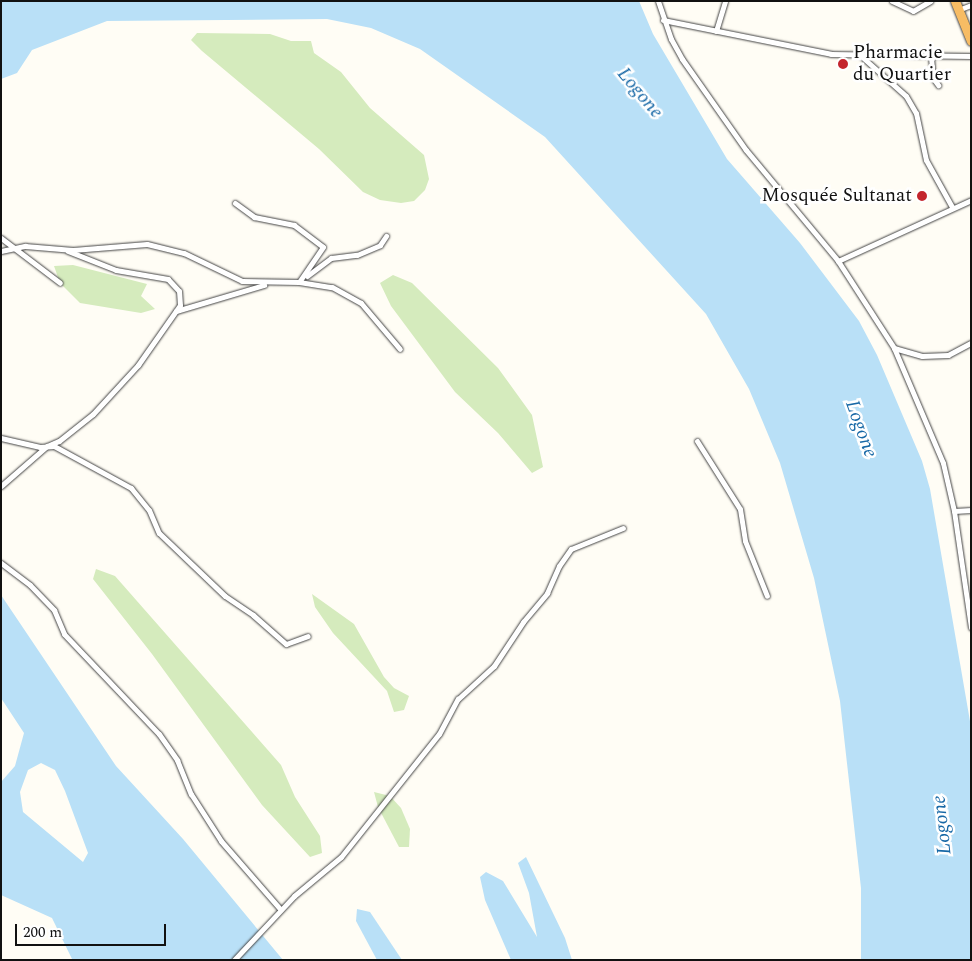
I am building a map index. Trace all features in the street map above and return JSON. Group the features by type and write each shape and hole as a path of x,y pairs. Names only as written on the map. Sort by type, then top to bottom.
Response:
{"highway":[{"path":"956,5 971,41"}],"street":[{"path":"658,1 663,20 682,59 746,150 838,261 894,348 932,433 954,511 971,628"},
{"path":"716,31 725,1"},
{"path":"892,1 913,11 930,1"},
{"path":"956,5 971,5"},
{"path":"663,20 831,54 860,56 971,56"},
{"path":"860,56 906,96 916,113 926,160 952,206"},
{"path":"931,57 933,78 938,85"},
{"path":"838,261 884,242 952,206 971,200"},
{"path":"235,204 254,217 294,225 323,247 306,276"},
{"path":"299,282 331,258 358,255 380,245 386,236"},
{"path":"1,238 60,283"},
{"path":"1,251 15,247 67,250 134,244 159,246 184,253 228,276 270,283 299,282 332,287 352,296 370,311 400,350"},
{"path":"1,486 46,446 75,429 115,391 180,305 179,291 168,279 116,270 67,250"},
{"path":"176,311 270,283"},
{"path":"894,348 922,356 948,355 971,343"},
{"path":"1,438 54,446 96,466 131,488 148,510 159,534 174,544 185,560 225,596 254,615 286,644 308,636"},
{"path":"697,441 740,509 747,547 767,596"},
{"path":"954,511 971,510"},
{"path":"234,960 280,910 341,857 439,734 458,699 494,666 523,622 547,593 559,566 571,550 623,528"},
{"path":"1,563 30,585 54,610 64,634 158,734 177,760 191,794 221,841 280,910"}],"green space":[{"path":"197,33 270,34 291,41 311,41 314,53 341,72 370,108 424,155 429,179 425,190 414,201 401,203 380,200 363,192 319,149 202,51 191,40"},
{"path":"73,265 147,284 141,296 155,309 141,313 80,303 60,283 54,266"},
{"path":"393,275 412,283 498,368 532,415 543,467 532,473 498,433 455,392 391,306 380,283"},
{"path":"96,569 115,576 281,765 295,797 320,836 322,853 310,857 262,805 152,654 93,579"},
{"path":"312,594 354,624 384,677 394,688 409,696 404,710 394,712 387,691 333,633 315,607"},
{"path":"374,792 390,796 401,808 410,829 409,847 399,847 378,807"}],"water":[{"name":"Logone","path":"1,1 639,1 653,34 727,159 800,243 859,321 877,355 922,461 930,489 971,727 971,960 861,960 861,888 840,701 814,578 780,463 749,389 706,314 545,137 420,49 371,28 327,19 107,21 32,50 17,73 1,79"},
{"path":"1,595 116,766 183,839 283,960 76,960 72,959 52,918 1,895 1,782 15,766 24,733 1,698","holes":["41,763 55,770 65,791 88,853 83,862 23,812 20,792 28,770"]},
{"path":"526,857 565,938 572,960 511,960 485,900 480,877 486,872 503,881 537,937 529,893 518,863"},
{"path":"357,909 370,912 402,960 377,960 356,921"}],"place":[{"name":"Pharmacie du Quartier","path":"843,64"},
{"name":"Mosquée Sultanat","path":"922,196"}]}
